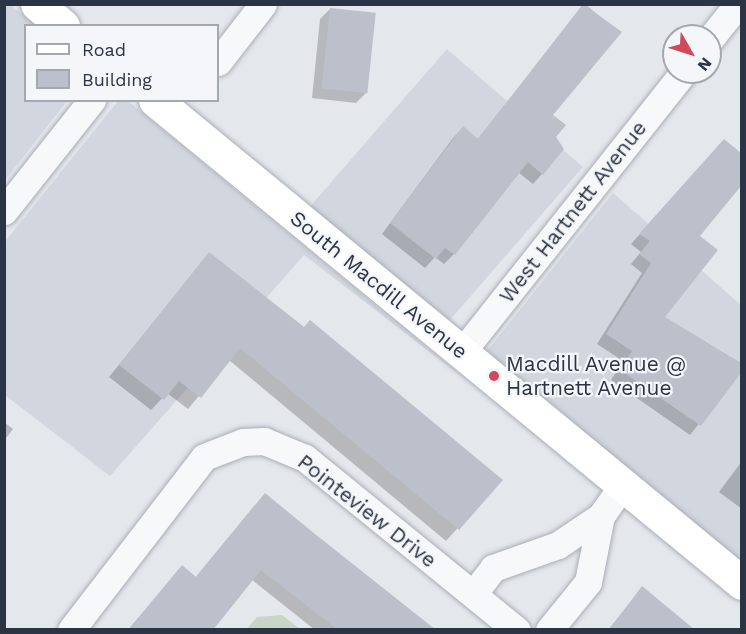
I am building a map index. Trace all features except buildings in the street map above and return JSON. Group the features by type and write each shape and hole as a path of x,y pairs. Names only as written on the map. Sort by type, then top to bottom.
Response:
{"street":[{"path":"37,4 61,24"},
{"path":"219,61 263,4"},
{"path":"722,24 738,4"},
{"name":"West Hartnett Avenue","path":"461,353 674,84"},
{"path":"4,212 90,102"},
{"name":"South Macdill Avenue","path":"172,106 461,353 741,583"},
{"name":"Pointeview Drive","path":"71,630 204,457 243,442 264,441 305,458 517,630"},
{"path":"473,594 493,568 558,545 601,516 623,485"},
{"path":"549,630 588,582 601,516"}],"shaded area":[{"path":"4,5 10,5 35,24 24,24 24,102 66,102 5,180"},
{"path":"447,49 583,167 446,324 311,206"},
{"path":"117,102 129,102 470,383 304,255 110,476 5,395 4,243"},
{"path":"613,193 741,305 741,561 487,351"}],"green space":[{"path":"282,615 300,629 247,629 257,617"}],"place":[{"name":"Macdill Avenue @ Hartnett Avenue","path":"494,376"}]}
